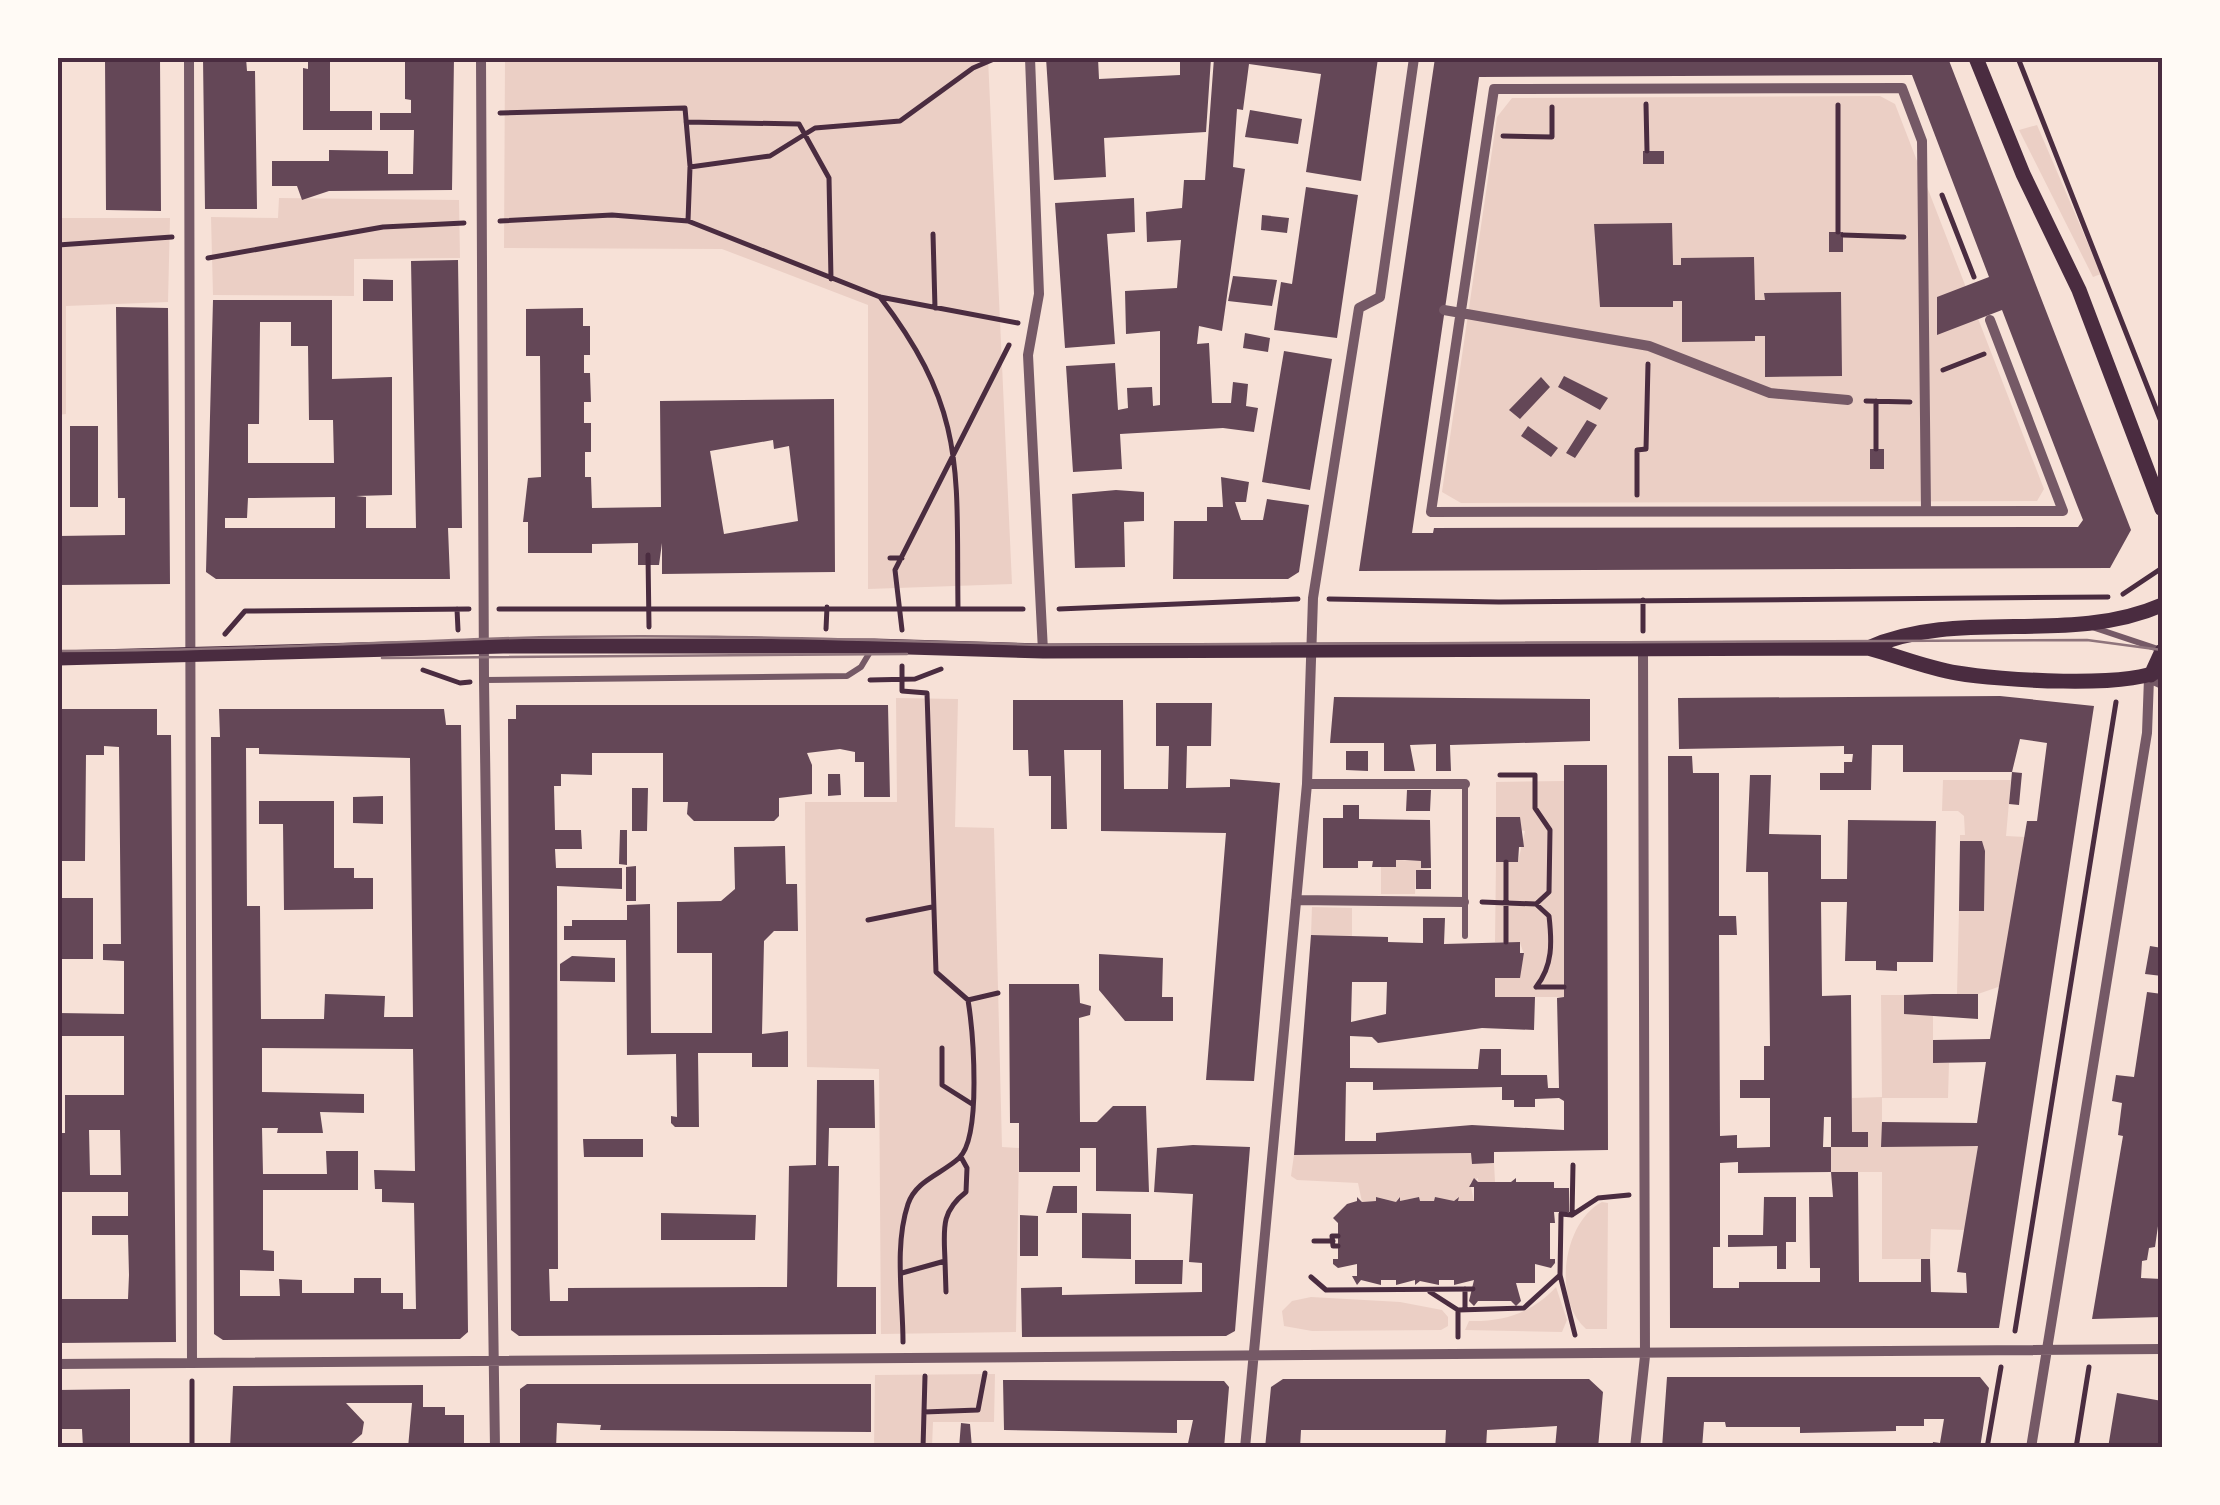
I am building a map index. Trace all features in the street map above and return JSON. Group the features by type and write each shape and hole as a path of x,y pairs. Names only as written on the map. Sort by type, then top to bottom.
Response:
{"main road":[{"path":"1976,58 2017,161 2079,290 2162,509"},
{"path":"1868,648 1902,633 2120,622 2162,605"},
{"path":"58,658 484,646 874,646 1044,651 1868,648 1960,674 2119,682 2158,677 2162,650"}],"street":[{"path":"189,58 192,1363"},
{"path":"481,58 484,680 495,1448"},
{"path":"1030,58 1039,294 1026,323 1044,651"},
{"path":"1244,1448 1307,784 1314,598 1359,308 1380,297 1414,58"},
{"path":"1926,511 1922,141 1902,88 1494,89 1431,512 2063,511 1990,320"},
{"path":"1444,310 1649,346 1770,393 1848,400"},
{"path":"1635,1448 1645,1356 1643,649"},
{"path":"2031,1448 2158,677"},
{"path":"1307,784 1465,784"},
{"path":"1296,900 1464,902"},
{"path":"58,1364 494,1363 986,1354 1645,1356 2162,1349"}],"lane":[{"path":"2089,626 2162,650"},
{"path":"484,680 847,676 861,668 874,646"},
{"path":"1464,936 1465,784"}],"path":[{"path":"690,167 770,156 816,128 900,120 973,68 994,59 1030,58"},
{"path":"2018,58 2162,424"},
{"path":"1646,88 1647,151"},
{"path":"1838,88 1840,234 1922,238"},
{"path":"1487,135 1552,137 1552,89"},
{"path":"482,114 685,108 690,167 688,221"},
{"path":"686,122 799,124 829,178 831,279"},
{"path":"1941,192 1974,277"},
{"path":"190,262 383,227 612,215 688,221 880,298 1026,323 895,570 902,609 902,691 927,693 936,972 968,1000 973,1104 968,1143 960,1157 926,1180 910,1198 903,1224 904,1355"},
{"path":"933,234 935,308"},
{"path":"58,246 190,236"},
{"path":"880,298 916,346 948,415 956,454 958,609"},
{"path":"1636,512 1637,450 1646,449 1649,346"},
{"path":"1924,377 2000,347"},
{"path":"1876,449 1876,402 1924,402"},
{"path":"648,555 649,628"},
{"path":"890,558 902,558"},
{"path":"244,611 1042,609 1314,598 2070,599 2119,596 2162,568"},
{"path":"1643,600 1643,649"},
{"path":"826,629 827,607"},
{"path":"847,676 902,681 936,672 968,650"},
{"path":"1987,1448 2008,1351 2116,702"},
{"path":"1500,775 1535,775 1535,808 1550,830 1551,842 1549,892 1536,904"},
{"path":"1506,862 1506,942"},
{"path":"1494,902 1545,908 1551,933 1548,968 1536,986 1564,986"},
{"path":"868,920 932,907"},
{"path":"968,1000 998,992"},
{"path":"942,1048 942,1085 973,1104"},
{"path":"946,1292 944,1219 949,1206 966,1192 967,1168 960,1157"},
{"path":"1572,1215 1573,1165"},
{"path":"1575,1356 1575,1331 1560,1275 1561,1213 1572,1215 1608,1195 1645,1195"},
{"path":"1314,1241 1336,1241"},
{"path":"902,1273 945,1260"},
{"path":"1427,1290 1462,1310 1524,1308 1560,1275"},
{"path":"1312,1278 1326,1290 1474,1289"},
{"path":"1458,1355 1465,1289"},
{"path":"2076,1448 2092,1350"},
{"path":"924,1412 978,1410 986,1354"},
{"path":"923,1448 925,1355"},
{"path":"192,1363 192,1448"}],"shaded area":[{"path":"988,58 1012,584 868,589 868,305 722,249 504,248 505,59"},
{"path":"1880,96 1895,104 2044,489 2037,501 1461,503 1442,492 1497,117 1512,98"},
{"path":"2037,125 2101,274 2093,277 2019,130"},
{"path":"279,198 459,200 460,258 354,259 354,296 213,295 211,217 278,218"},
{"path":"58,218 170,218 168,302 66,306 66,414 58,415"},
{"path":"896,698 958,699 955,827 994,828 1002,1147 1019,1148 1016,1332 881,1334 879,1069 807,1067 805,802 897,802"},
{"path":"1943,780 2011,780 2006,836 2025,837 2001,986 1978,994 1957,994 1959,911 1984,911 1982,842 1960,841 1960,835 1965,835 1964,816 1958,811 1942,811"},
{"path":"1564,781 1564,997 1495,997 1495,978 1519,978 1524,954 1520,943 1495,942 1496,862 1518,862 1525,831 1519,830 1519,817 1496,817 1496,782"},
{"path":"1396,860 1421,861 1422,868 1431,868 1416,871 1415,894 1381,894 1381,867 1396,867"},
{"path":"1312,907 1352,908 1352,936 1311,935"},
{"path":"1881,995 1904,995 1905,1014 1933,1013 1933,1063 1949,1063 1948,1098 1882,1098 1882,1146 1978,1146 1965,1230 1931,1229 1930,1259 1882,1259 1882,1172 1831,1172 1831,1147 1868,1132 1852,1132 1852,1098 1882,1097"},
{"path":"1472,1153 1472,1164 1494,1163 1495,1182 1478,1182 1478,1178 1470,1183 1474,1201 1458,1201 1458,1197 1454,1201 1439,1201 1435,1197 1434,1201 1420,1201 1419,1197 1400,1201 1399,1197 1396,1202 1377,1197 1376,1201 1362,1202 1358,1183 1297,1180 1291,1176 1294,1155"},
{"path":"1602,1202 1608,1203 1607,1329 1586,1329 1569,1300 1567,1262 1578,1226"},
{"path":"1556,1287 1567,1320 1562,1332 1465,1330 1469,1321 1506,1318 1527,1309"},
{"path":"1311,1297 1400,1302 1442,1310 1448,1317 1448,1326 1441,1330 1312,1331 1284,1326 1282,1311 1292,1301"},
{"path":"995,1374 994,1422 933,1422 932,1447 874,1448 875,1375"}],"building":[{"path":"105,58 160,58 161,211 106,210"},
{"path":"203,58 246,58 247,71 255,71 257,209 205,209"},
{"path":"308,58 330,58 330,111 372,111 372,130 303,130 303,68 308,69"},
{"path":"405,58 454,58 452,190 329,191 302,200 297,186 272,186 272,161 329,161 329,150 388,151 388,174 413,174 414,130 380,130 380,113 411,113 411,100 405,99"},
{"path":"1046,58 1098,58 1099,79 1180,75 1180,58 1211,58 1206,132 1104,138 1106,177 1054,180"},
{"path":"1214,58 1378,58 1361,181 1306,172 1321,74 1249,64 1243,110 1237,109 1233,167 1245,169 1222,331 1199,326 1197,344 1209,343 1212,403 1231,403 1233,382 1248,384 1246,406 1258,408 1254,432 1223,428 1120,434 1122,469 1073,472 1066,366 1115,363 1118,410 1128,408 1127,388 1152,387 1153,406 1160,405 1160,331 1126,334 1125,291 1177,288 1181,240 1147,242 1146,212 1182,208 1184,180 1205,180"},
{"path":"1435,58 1948,58 2131,530 2110,568 1359,571","holes":["1912,75 1989,277 1937,297 1937,335 2002,310 2083,520 2078,527 1434,528 1433,533 1412,533 1479,77"]},
{"path":"1250,110 1302,119 1298,144 1245,137"},
{"path":"1643,151 1664,151 1664,164 1643,164"},
{"path":"1306,187 1358,195 1337,338 1274,330 1281,282 1292,284"},
{"path":"1134,198 1135,232 1107,234 1115,344 1065,348 1055,203"},
{"path":"1262,215 1289,218 1287,233 1261,230"},
{"path":"1672,223 1673,265 1681,265 1681,258 1754,257 1755,300 1765,300 1764,293 1841,292 1842,376 1765,377 1765,336 1755,336 1755,341 1682,342 1682,301 1673,301 1673,307 1600,307 1594,224"},
{"path":"1829,232 1843,232 1843,252 1829,252"},
{"path":"458,260 462,528 448,528 450,579 216,579 206,572 213,300 332,300 332,379 392,377 392,495 356,496 366,497 366,528 416,528 411,261","holes":["260,322 291,322 291,346 308,346 309,420 333,420 334,463 248,463 248,424 259,424","335,497 335,528 225,528 225,518 247,518 248,498"]},
{"path":"1233,276 1277,280 1272,306 1228,301"},
{"path":"363,279 393,280 393,301 363,301"},
{"path":"116,307 168,308 170,584 58,585 58,536 125,535 125,498 118,498"},
{"path":"583,308 583,326 590,326 590,355 584,355 584,373 590,373 591,402 584,402 584,423 591,423 591,452 585,452 585,477 591,477 592,508 661,507 660,401 834,399 835,572 662,574 662,543 659,565 638,565 638,543 592,544 592,553 528,553 528,522 523,522 528,478 541,477 540,356 526,356 526,309","holes":["773,440 774,449 789,446 798,521 724,534 710,451"]},
{"path":"1245,333 1270,338 1268,352 1243,348"},
{"path":"1284,351 1332,359 1310,490 1262,482"},
{"path":"1564,376 1608,398 1600,410 1558,387"},
{"path":"1541,377 1550,387 1520,419 1509,410"},
{"path":"1587,420 1597,425 1575,458 1566,453"},
{"path":"70,426 98,426 98,507 70,507"},
{"path":"1528,426 1558,448 1551,457 1521,436"},
{"path":"1870,449 1884,449 1884,469 1870,469"},
{"path":"1221,477 1249,482 1246,502 1235,502 1241,520 1263,520 1267,499 1309,505 1299,572 1288,579 1173,579 1174,521 1207,521 1207,507 1223,507"},
{"path":"1144,492 1144,521 1124,522 1125,567 1075,568 1072,494"},
{"path":"2000,696 2094,706 1999,1328 1670,1328 1668,756 1692,756 1693,773 1719,773 1719,916 1736,916 1737,935 1719,935 1720,1136 1737,1135 1737,1148 1770,1147 1770,1098 1740,1098 1740,1080 1764,1080 1764,1046 1770,1046 1768,872 1746,872 1750,775 1771,775 1769,834 1821,835 1821,879 1847,879 1848,820 1936,821 1933,962 1897,962 1897,971 1876,970 1876,961 1845,961 1847,902 1821,902 1822,996 1851,995 1852,1132 1868,1132 1868,1147 1831,1147 1831,1172 1858,1172 1859,1282 1921,1282 1921,1259 1930,1259 1931,1292 1967,1293 1966,1273 1957,1272 1978,1146 1881,1147 1882,1122 1977,1123 1986,1062 1933,1063 1933,1040 1990,1039 2027,821 2037,821 2047,743 2020,739 2012,772 1903,772 1903,745 1872,745 1871,790 1820,790 1820,773 1844,773 1844,762 1852,762 1853,754 1844,754 1844,746 1679,749 1678,698","holes":["1824,1117 1831,1117 1831,1147 1823,1147","1738,1162 1738,1173 1831,1172 1833,1197 1809,1197 1810,1268 1820,1268 1820,1282 1739,1282 1739,1288 1713,1288 1713,1247 1720,1247 1720,1163"]},
{"path":"1334,697 1590,699 1590,741 1450,745 1451,771 1436,771 1436,744 1410,745 1415,771 1384,771 1384,743 1330,743"},
{"path":"1013,700 1123,700 1124,789 1168,789 1169,746 1156,746 1156,703 1212,703 1211,746 1187,746 1186,788 1230,787 1230,779 1280,783 1254,1081 1206,1080 1226,833 1101,831 1101,750 1064,750 1067,829 1051,829 1051,776 1029,776 1028,750 1013,750"},
{"path":"516,705 888,705 890,797 864,797 864,762 855,762 855,752 840,749 807,753 812,765 812,794 779,798 779,816 774,821 694,821 687,814 688,802 663,802 663,753 592,753 592,775 561,774 561,786 554,786 555,830 581,830 582,849 555,849 556,868 622,868 622,889 557,886 558,1269 549,1269 550,1301 568,1301 568,1288 787,1287 789,1166 816,1165 817,1080 874,1080 875,1128 829,1128 828,1166 839,1166 837,1287 876,1287 876,1334 519,1336 511,1330 508,719 516,719"},
{"path":"58,709 157,709 157,735 171,735 176,1342 58,1343 58,1299 128,1299 129,1275 128,1235 92,1235 92,1216 128,1216 128,1192 58,1192 58,1133 65,1133 65,1095 124,1095 124,1036 58,1036 58,1013 124,1014 124,961 103,960 103,944 121,944 119,747 104,746 104,755 86,755 85,861 62,861 62,885 58,885 58,763 62,763 62,755 58,755","holes":["89,1130 120,1130 121,1175 90,1175"]},
{"path":"219,709 444,709 446,725 461,725 468,1332 460,1339 223,1340 214,1334 211,737 220,737","holes":["246,748 259,748 259,754 410,758 413,1017 384,1017 385,996 325,994 324,1019 261,1019 260,906 247,906","262,1048 413,1049 415,1171 374,1170 375,1189 382,1189 382,1202 414,1203 416,1309 403,1309 403,1293 381,1293 381,1278 354,1278 354,1293 302,1293 302,1280 279,1279 280,1296 240,1296 240,1270 274,1271 274,1251 263,1250 263,1190 358,1190 358,1151 326,1151 327,1174 263,1174 262,1128 278,1128 277,1133 323,1133 320,1112 364,1113 364,1094 262,1092"]},
{"path":"1346,751 1368,751 1368,771 1346,770"},
{"path":"1564,765 1607,765 1608,1150 1494,1152 1494,1163 1472,1164 1471,1153 1294,1155 1311,935 1388,937 1388,942 1423,943 1423,918 1445,918 1444,944 1520,942 1520,953 1524,953 1520,978 1495,978 1495,997 1535,997 1534,1030 1482,1028 1378,1043 1372,1037 1350,1036 1350,1068 1478,1069 1480,1049 1501,1049 1501,1075 1547,1075 1548,1088 1559,1088 1557,998 1564,997","holes":["1352,982 1387,982 1386,1014 1351,1022","1346,1082 1373,1082 1373,1090 1502,1087 1502,1100 1514,1100 1514,1107 1535,1107 1535,1099 1559,1098 1564,1101 1564,1130 1472,1125 1376,1133 1376,1141 1345,1141"]},
{"path":"2012,772 2022,773 2019,805 2009,804"},
{"path":"828,774 840,774 841,795 828,796"},
{"path":"632,788 648,788 647,831 632,831"},
{"path":"1407,790 1431,790 1430,811 1406,811"},
{"path":"383,796 383,824 353,823 353,797"},
{"path":"259,801 334,801 334,868 354,868 354,878 373,878 373,909 284,910 283,824 259,824"},
{"path":"1343,805 1359,805 1359,819 1430,820 1431,868 1421,868 1421,861 1396,860 1396,867 1372,867 1373,861 1358,861 1358,868 1323,868 1323,818 1343,818"},
{"path":"1496,817 1520,817 1524,847 1519,847 1518,862 1496,862"},
{"path":"620,830 627,830 627,865 619,864"},
{"path":"1960,841 1982,841 1984,911 1959,911"},
{"path":"785,846 786,884 797,884 798,931 774,931 764,941 762,1034 788,1031 788,1067 752,1067 752,1053 698,1053 699,1127 675,1127 671,1116 677,1117 676,1054 627,1055 626,940 564,940 564,926 572,926 572,920 627,920 627,905 650,904 651,1033 712,1033 712,953 677,953 677,902 721,901 735,889 734,847"},
{"path":"636,866 636,901 626,901 626,867"},
{"path":"1416,870 1431,870 1431,889 1416,889"},
{"path":"58,898 93,898 93,959 58,959"},
{"path":"2150,946 2162,948 2162,976 2145,974"},
{"path":"1099,954 1163,958 1162,997 1173,997 1173,1021 1125,1021 1099,990"},
{"path":"572,956 615,958 615,982 560,981 560,964"},
{"path":"1009,984 1079,984 1080,1003 1091,1006 1090,1015 1079,1018 1080,1122 1097,1122 1113,1106 1146,1106 1149,1192 1096,1191 1096,1148 1080,1148 1080,1172 1019,1172 1019,1123 1010,1123"},
{"path":"2147,992 2162,994 2162,1198 2155,1247 2149,1248 2147,1260 2142,1261 2141,1278 2162,1279 2162,1317 2092,1319 2123,1136 2118,1135 2122,1103 2112,1101 2116,1075 2134,1077"},
{"path":"1978,994 1978,1019 1904,1014 1904,995"},
{"path":"583,1139 643,1139 643,1157 584,1157"},
{"path":"1250,1147 1235,1331 1226,1336 1022,1337 1021,1288 1062,1287 1062,1295 1202,1292 1202,1263 1189,1262 1193,1194 1154,1192 1157,1148"},
{"path":"1474,1178 1478,1182 1511,1182 1516,1178 1516,1182 1554,1182 1554,1188 1569,1188 1569,1212 1554,1212 1555,1223 1550,1223 1550,1259 1555,1259 1555,1263 1551,1268 1535,1264 1535,1283 1516,1283 1521,1301 1516,1306 1511,1301 1478,1301 1474,1306 1469,1301 1474,1280 1454,1285 1454,1280 1439,1280 1439,1285 1420,1281 1415,1285 1415,1280 1396,1285 1396,1280 1381,1280 1381,1285 1361,1280 1357,1285 1352,1276 1357,1276 1357,1264 1338,1268 1333,1264 1333,1259 1338,1259 1338,1223 1333,1218 1347,1204 1357,1201 1357,1197 1362,1202 1376,1201 1376,1197 1396,1202 1400,1197 1400,1201 1419,1197 1420,1201 1434,1201 1435,1197 1454,1201 1459,1197 1458,1201 1474,1201 1474,1187 1469,1187"},
{"path":"1053,1186 1077,1186 1077,1213 1046,1213"},
{"path":"1764,1197 1796,1197 1796,1242 1786,1242 1786,1269 1777,1269 1777,1246 1728,1247 1728,1235 1763,1235"},
{"path":"661,1213 756,1215 755,1240 661,1240"},
{"path":"1082,1213 1131,1214 1131,1259 1082,1258"},
{"path":"1020,1215 1038,1216 1038,1256 1020,1256"},
{"path":"1135,1260 1183,1260 1182,1284 1135,1284"},
{"path":"1667,1377 1980,1377 1989,1388 1980,1448 1932,1448 1933,1442 1940,1443 1944,1419 1924,1419 1924,1426 1896,1426 1896,1431 1800,1433 1800,1427 1726,1427 1725,1422 1704,1422 1702,1448 1662,1448"},
{"path":"1283,1379 1589,1379 1603,1392 1598,1448 1555,1448 1557,1426 1487,1430 1486,1448 1445,1448 1446,1430 1301,1430 1300,1448 1265,1448 1271,1387"},
{"path":"1003,1380 1224,1381 1229,1387 1224,1448 1187,1448 1193,1420 1177,1420 1177,1433 1004,1430"},
{"path":"527,1384 871,1384 871,1432 600,1430 601,1425 557,1423 556,1448 520,1448 520,1389"},
{"path":"423,1385 423,1407 445,1407 445,1415 464,1415 464,1448 408,1448 412,1403 346,1403 364,1422 362,1434 346,1448 230,1448 233,1386"},
{"path":"130,1389 130,1448 83,1448 82,1429 58,1429 58,1390"},
{"path":"2117,1393 2162,1401 2162,1448 2108,1448"},
{"path":"961,1423 970,1424 972,1448 959,1448"}],"tram line":[{"path":"58,651 622,636 1044,645 2087,640 2162,650"},
{"path":"382,658 907,654"}]}
